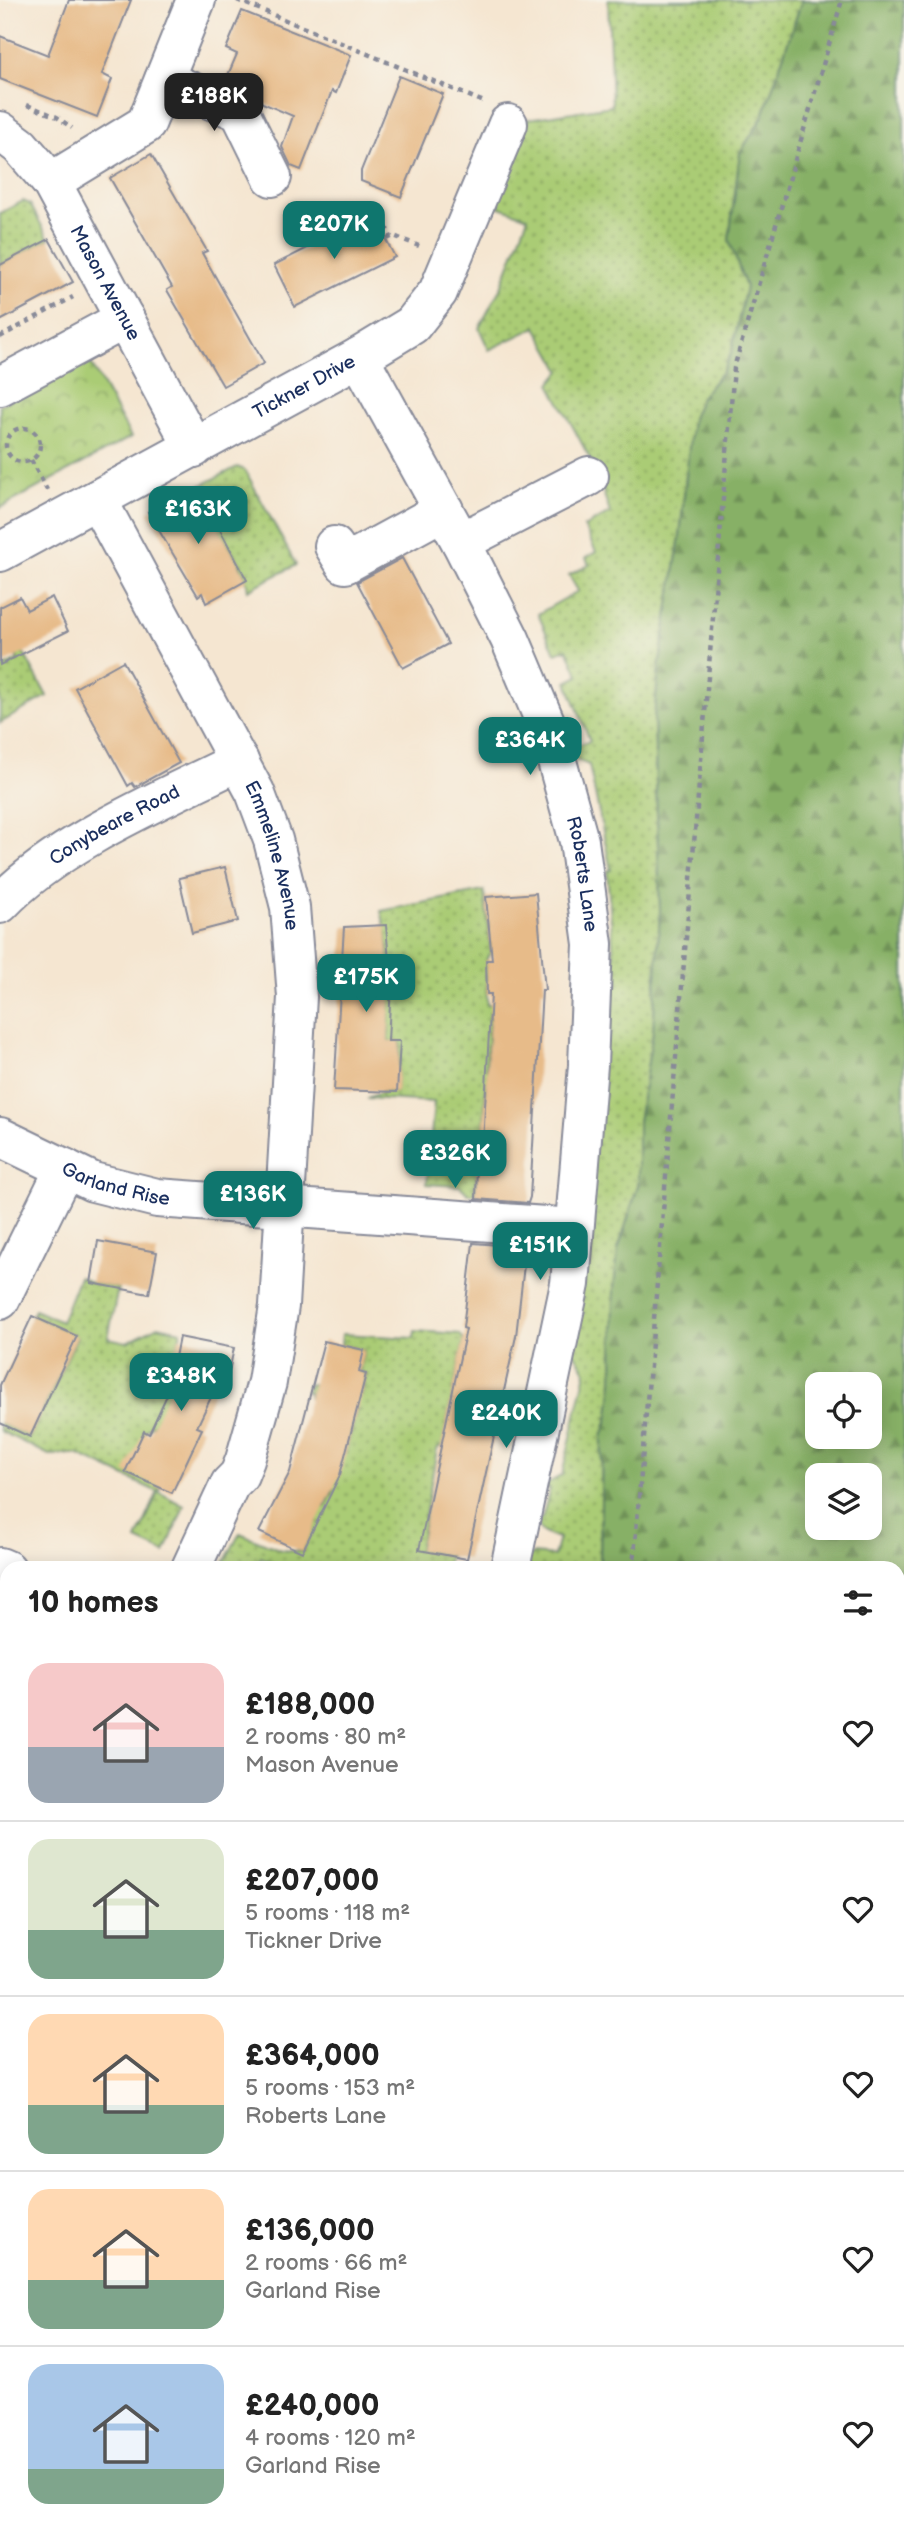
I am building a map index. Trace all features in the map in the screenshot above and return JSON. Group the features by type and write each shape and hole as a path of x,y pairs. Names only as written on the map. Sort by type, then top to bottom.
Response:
{"street":[{"path":"51,182 144,127 196,0"},
{"path":"164,80 240,112 272,177"},
{"name":"Mason Avenue","path":"12,117 20,146 51,182 194,448"},
{"name":"Tickner Drive","path":"0,552 359,357 412,324 438,292 508,124"},
{"path":"0,386 125,319"},
{"name":"Roberts Lane","path":"359,357 453,526 510,639 548,729 579,841 593,944 588,1065 564,1327 512,1561"},
{"path":"334,545 345,564 589,476"},
{"name":"Emmeline Avenue","path":"98,501 239,761 273,841 287,893 294,938 297,997 278,1316 263,1399 240,1473 230,1484 194,1561"},
{"name":"Conybeare Road","path":"0,904 20,883 78,845 239,761"},
{"name":"Garland Rise","path":"0,1138 93,1182 157,1198 574,1227"},
{"path":"0,1300 65,1168"}],"path":[{"path":"237,0 481,99 508,124"},
{"path":"634,1561 734,368 842,0"},
{"path":"12,117 65,121 91,156"},
{"path":"381,218 389,238 425,248"},
{"path":"0,337 78,295"},
{"path":"20,427 31,429 40,442 39,452 31,460 14,459 6,450 7,438 20,427"},
{"path":"31,460 47,490"}],"green space":[{"path":"608,0 802,0 763,116 740,153 729,240 746,287 731,354 722,372 701,397 686,474 680,536 659,668 654,718 660,911 653,1032 638,1122 638,1186 618,1250 614,1288 613,1382 609,1415 602,1437 600,1561 527,1561 532,1554 554,1556 559,1538 543,1532 536,1517 542,1518 550,1489 543,1486 562,1475 586,1372 573,1351 602,970 614,958 607,871 611,870 589,765 574,759 564,750 590,741 567,682 579,676 567,649 555,653 538,614 578,591 569,575 589,565 586,558 596,552 584,527 610,513 596,470 550,384 561,371 536,327 489,350 479,328 501,287 528,217 489,203 522,120 612,106"},
{"path":"802,0 904,0 904,1561 600,1561 602,1437 609,1415 613,1382 614,1288 618,1250 638,1186 638,1122 653,1032 660,911 654,718 659,668 680,536 692,418 701,397 722,372 731,354 746,287 729,240 740,153 763,116"},
{"path":"23,201 30,204 49,239 0,265 0,213"},
{"path":"88,358 131,437 0,508 0,405"},
{"path":"237,467 245,470 296,565 248,590 241,566 192,490"},
{"path":"21,648 47,696 0,723 0,669 18,660 14,651"},
{"path":"484,891 491,952 486,960 487,1004 522,1005 490,1011 486,1068 493,1075 486,1081 482,1163 477,1163 475,1194 468,1194 460,1186 427,1184 434,1102 367,1098 383,1092 396,1092 398,1069 388,1064 399,1065 400,1042 388,1041 389,958 381,911"},
{"path":"79,1277 91,1283 118,1288 108,1338 127,1342 158,1326 181,1331 173,1367 143,1360 138,1375 199,1388 144,1432 161,1488 159,1492 184,1506 165,1553 137,1540 158,1492 77,1454 49,1455 0,1431 0,1423 30,1437 77,1337 32,1316 35,1310 61,1322"},
{"path":"415,1331 460,1334 464,1340 442,1445 437,1449 419,1549 450,1556 448,1561 270,1561 261,1557 259,1561 225,1561 240,1533 281,1550 302,1552 322,1508 326,1506 334,1489 327,1486 346,1451 357,1409 309,1397 310,1393 306,1392 309,1384 362,1395 366,1374 359,1372 364,1350 341,1345 342,1334 414,1338"}],"building":[{"path":"69,0 131,0 102,74 112,79 97,117 0,79 0,36 48,55"},
{"path":"242,11 351,55 336,93 332,91 301,170 291,166 282,147 293,116 260,102 248,92 225,82 237,54 226,49"},
{"path":"399,76 443,94 401,197 361,181 361,171"},
{"path":"151,154 207,251 202,253 264,363 223,386 167,290 172,287 110,178"},
{"path":"373,215 395,257 295,307 274,265"},
{"path":"49,239 73,282 0,321 0,265"},
{"path":"192,490 206,516 211,513 247,580 206,603 202,593 198,596 148,512"},
{"path":"402,558 448,644 403,668 357,582"},
{"path":"20,597 27,610 52,597 68,631 0,665 0,607"},
{"path":"123,661 179,763 135,787 132,783 128,786 75,688"},
{"path":"225,867 238,921 192,933 179,878"},
{"path":"536,893 545,990 542,990 530,1197 528,1203 476,1199 477,1162 482,1163 491,994 487,994 486,960 492,960 486,897"},
{"path":"386,925 391,986 388,1041 400,1041 397,1092 334,1090 344,927"},
{"path":"98,1241 157,1252 149,1294 91,1283"},
{"path":"473,1243 526,1247 516,1336 467,1559 419,1550 466,1329 463,1328"},
{"path":"32,1316 77,1336 30,1437 0,1423 0,1385"},
{"path":"179,1337 234,1348 228,1377 221,1376 197,1427 202,1429 172,1493 125,1472 144,1431 149,1434 173,1382 170,1382"},
{"path":"324,1341 364,1350 359,1372 366,1374 340,1475 302,1552 259,1532 290,1472"}]}
